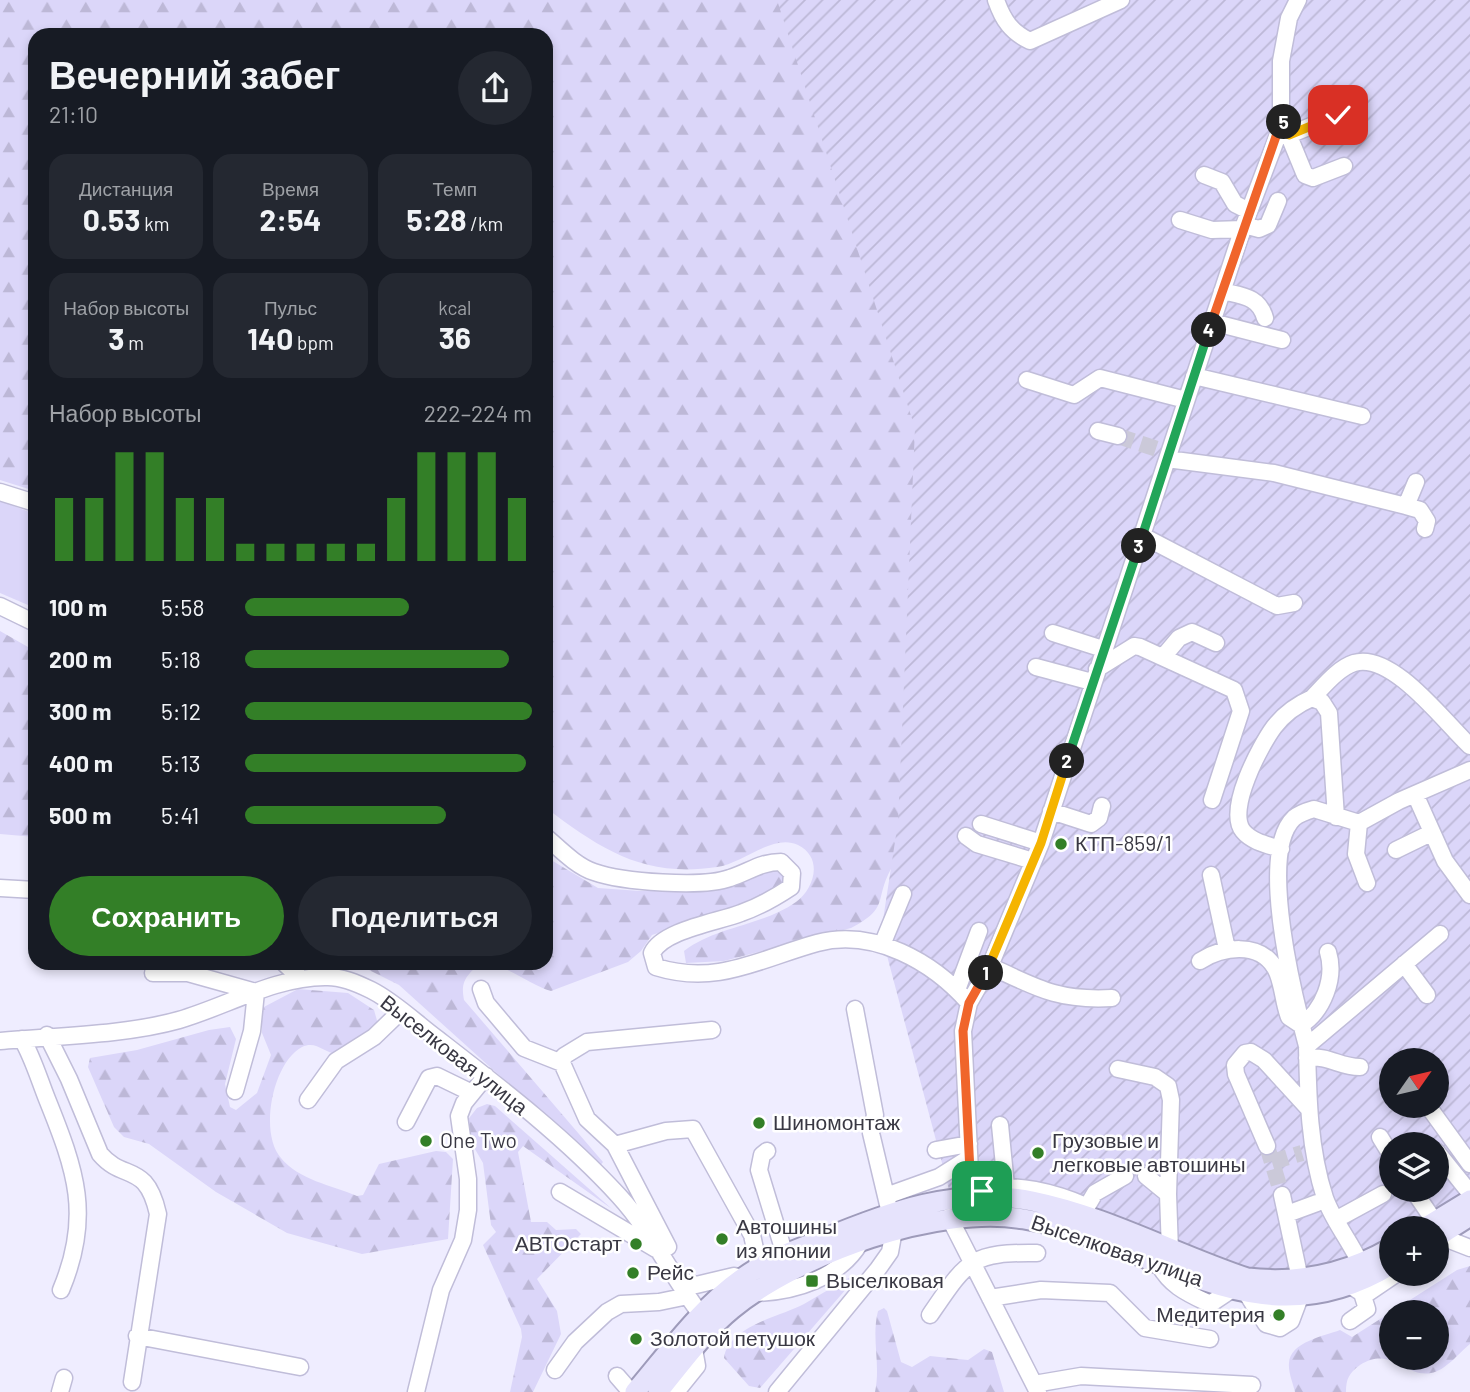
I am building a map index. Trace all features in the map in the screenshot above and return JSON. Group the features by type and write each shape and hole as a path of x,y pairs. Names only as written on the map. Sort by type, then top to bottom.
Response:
{"main road":[{"name":"Выселковая улица","path":"706,1321 748,1285 759,1267 785,1255 890,1213 939,1200 984,1194 1084,1211 1164,1257 1244,1296 1276,1298 1299,1293 1357,1289 1379,1273"},
{"path":"1449,1218 1470,1200"},
{"name":"Выселковая улица","path":"748,1285 778,1278 860,1243 890,1213 1024,1219 1247,1278 1275,1282 1299,1293 1379,1255"},
{"path":"1449,1224 1470,1216"},
{"path":"658,1392 694,1349 706,1321"},
{"path":"633,1392 706,1321"}],"street":[{"path":"996,0 1002,17 1015,33 1030,41 1121,0"},
{"path":"1125,1176 1095,1194 1084,1211 1069,1198 1006,1186 984,1194 972,1178 963,1031 969,1003 990,966 1041,843 1094,676 1143,536 1167,454 1282,119 1281,61 1289,19 1298,0"},
{"path":"1289,135 1338,115"},
{"path":"1282,119 1305,175 1313,178 1345,166"},
{"path":"1204,175 1222,181 1245,221 1259,229 1268,225 1278,201"},
{"path":"1180,220 1212,230 1245,221"},
{"path":"1222,291 1254,299 1261,305 1265,318"},
{"path":"1212,323 1282,340"},
{"path":"1194,376 1362,416"},
{"path":"1027,380 1074,395 1100,378 1186,400"},
{"path":"1098,431 1118,436"},
{"path":"1167,454 1265,471 1420,510 1427,521 1425,528"},
{"path":"1406,506 1416,482"},
{"path":"0,492 28,501"},
{"path":"1143,536 1277,606 1294,603"},
{"path":"0,606 28,620"},
{"path":"1163,657 1179,638 1192,632 1216,643"},
{"path":"1053,634 1103,649"},
{"path":"1037,667 1094,676 1134,646 1229,686 1238,698 1241,711 1212,800"},
{"path":"1282,849 1257,842 1244,833 1239,824 1239,802 1251,767 1274,727 1296,705 1312,698 1337,674 1354,663 1381,665 1405,680 1470,746"},
{"path":"1312,698 1322,702 1329,713 1336,817"},
{"path":"1361,1265 1325,1199 1308,1151 1305,1077 1307,1052 1280,918 1278,887 1282,849 1288,827 1304,813 1314,809 1359,823 1470,770"},
{"path":"1415,794 1445,861 1470,895"},
{"path":"1051,811 1091,824 1099,818 1102,806"},
{"path":"1359,823 1356,854 1367,883"},
{"path":"981,824 1041,843"},
{"path":"1396,850 1432,833"},
{"path":"966,836 976,844 1033,861"},
{"path":"553,842 593,872 629,879 680,882 728,879 763,862 781,862 792,873 791,887 769,900 744,912 665,938 652,953 656,967 678,974 702,976 778,958 818,943 849,939 882,944 918,960 957,990 969,1003"},
{"path":"1211,875 1227,950"},
{"path":"0,888 28,890"},
{"path":"882,944 903,894"},
{"path":"957,990 979,931"},
{"path":"1307,1052 1440,934"},
{"path":"1199,961 1227,950 1262,954 1276,968 1289,1017 1301,1025"},
{"path":"1301,1025 1315,1016 1325,992 1331,962 1328,952"},
{"path":"1404,964 1427,995"},
{"path":"990,966 1043,992 1066,998 1112,998"},
{"path":"1374,967 1384,981"},
{"path":"292,970 300,978"},
{"path":"153,973 188,973 256,992 251,1031 235,1091"},
{"name":"Выселковая улица","path":"0,1041 147,1027 177,1020 300,978 329,976 348,981 373,991 486,1076 619,1196 666,1259 706,1321"},
{"path":"481,989 486,1003 524,1048 562,1063"},
{"path":"777,1392 890,1252 890,1213 871,1133 875,1115 855,1009"},
{"path":"309,1100 336,1061 374,1037 401,1011"},
{"path":"560,1192 666,1259 670,1252 662,1234 615,1145 587,1119 562,1063 564,1055 587,1042 712,1030"},
{"path":"47,1035 69,1079 100,1154 105,1160 139,1176 155,1202 158,1214 136,1336 132,1382"},
{"path":"23,1039 64,1140 79,1198 77,1244 61,1290"},
{"path":"1267,1146 1236,1074 1236,1065 1245,1053 1251,1052 1264,1060 1308,1108"},
{"path":"1307,1052 1360,1068"},
{"path":"1118,1069 1155,1077 1168,1086 1171,1100 1164,1257"},
{"path":"406,1122 429,1078 437,1076 472,1093"},
{"path":"416,1392 441,1290 463,1240 468,1210 468,1178 459,1116 486,1076"},
{"path":"1437,1118 1470,1164"},
{"path":"1000,1125 1006,1186"},
{"path":"615,1145 666,1131 693,1129 752,1235 759,1267"},
{"path":"936,1150 969,1151"},
{"path":"768,1151 762,1155 760,1170 785,1255"},
{"path":"890,1213 969,1151"},
{"path":"1449,1167 1470,1193"},
{"path":"1146,1176 1168,1194"},
{"path":"1244,1296 1266,1324 1280,1328 1291,1321 1299,1293 1282,1195"},
{"path":"1337,1219 1379,1196"},
{"path":"1287,1214 1317,1203"},
{"path":"949,1217 1036,1388 1081,1376 1252,1385"},
{"path":"1449,1239 1470,1248"},
{"path":"930,1315 972,1261 995,1252 1037,1253"},
{"path":"678,1280 695,1285 734,1276 748,1285"},
{"path":"1357,1289 1368,1293 1379,1286"},
{"path":"1350,1321 1367,1309 1357,1289"},
{"path":"990,1298 1041,1290 1110,1293 1145,1328 1210,1339"},
{"path":"555,1370 575,1342 607,1312 621,1304 659,1302 688,1296"},
{"path":"136,1336 300,1367"},
{"path":"676,1392 697,1366 694,1349"},
{"path":"617,1376 633,1392"}],"green space":[{"path":"0,0 893,0 928,237 905,851 891,869 876,909 851,928 724,961 686,963 684,951 697,943 769,916 796,902 808,889 814,874 814,865 806,851 788,842 778,843 727,865 691,869 667,868 646,864 605,848 553,813 553,28 28,28 28,489 0,480"},
{"path":"777,0 1470,0 1470,1198 1440,1216 1379,1216 1379,1249 1277,1279 1111,1222 950,1193 881,933 898,822 915,428"},
{"path":"0,501 28,511 28,605 0,593"},
{"path":"0,631 28,647 28,836 0,834"},
{"path":"553,861 598,888 640,891 727,887 773,868 784,877 779,889 732,909 652,935 641,951 628,962 551,991 506,970 553,970"},
{"path":"369,970 474,970 465,979 464,1000 603,1162 600,1166 399,985"},
{"path":"298,989 348,993 374,1010 378,1024 337,1054 307,1045 292,1055 276,1083 272,1100 270,1117 274,1147 281,1158 297,1172 357,1196 363,1195 379,1164 436,1151 446,1152 453,1159 448,1239 362,1254 287,1233 216,1192 149,1144 124,1137 114,1127 88,1067 90,1058 137,1050 209,1030 230,1027 236,1039 225,1084 230,1107 236,1110 257,1093 271,1055 262,1033 262,1008"},
{"path":"487,1104 495,1106 612,1209 523,1146 518,1152 531,1222 547,1222 556,1230 576,1229 581,1234 537,1279 557,1311 561,1334 533,1392 510,1392 522,1337 521,1329 483,1245 496,1232 491,1225 483,1163 468,1137 466,1122 477,1108"},
{"path":"1470,1266 1470,1344 1449,1363 1449,1300 1410,1300 1432,1286 1449,1286 1449,1275"},
{"path":"852,1276 856,1277 760,1388 749,1386 724,1358 728,1347 745,1330 804,1304"},
{"path":"884,1308 901,1362 912,1367 930,1356 968,1360 984,1349 992,1352 1004,1392 875,1392 876,1321 878,1311"},
{"path":"1379,1320 1379,1359 1360,1365 1351,1374 1346,1392 1295,1392 1289,1366 1295,1350 1309,1341 1340,1330 1352,1337"},
{"path":"1411,1370 1439,1370 1431,1373"}],"tunnel":[{"path":"1118,436 1163,451"},
{"path":"1267,1146 1282,1195"},
{"path":"1272,1162 1302,1153"}],"place":[{"name":"КТП-859/1","path":"1061,844"},
{"name":"Шиномонтаж","path":"759,1123"},
{"name":"One Two","path":"426,1141"},
{"name":"Грузовые и легковые автошины","path":"1038,1153"},
{"name":"Автошины из японии","path":"722,1239"},
{"name":"АВТОстарт","path":"636,1244"},
{"name":"Рейс","path":"633,1273"},
{"name":"Выселковая","path":"812,1281"},
{"name":"Медитерия","path":"1279,1315"},
{"name":"Золотой петушок","path":"636,1339"}],"route":[{"path":"982,1191 972,1178 969,1158 963,1031 969,1003 990,966 1041,843 1244,225 1282,119 1289,135 1338,115"}]}
